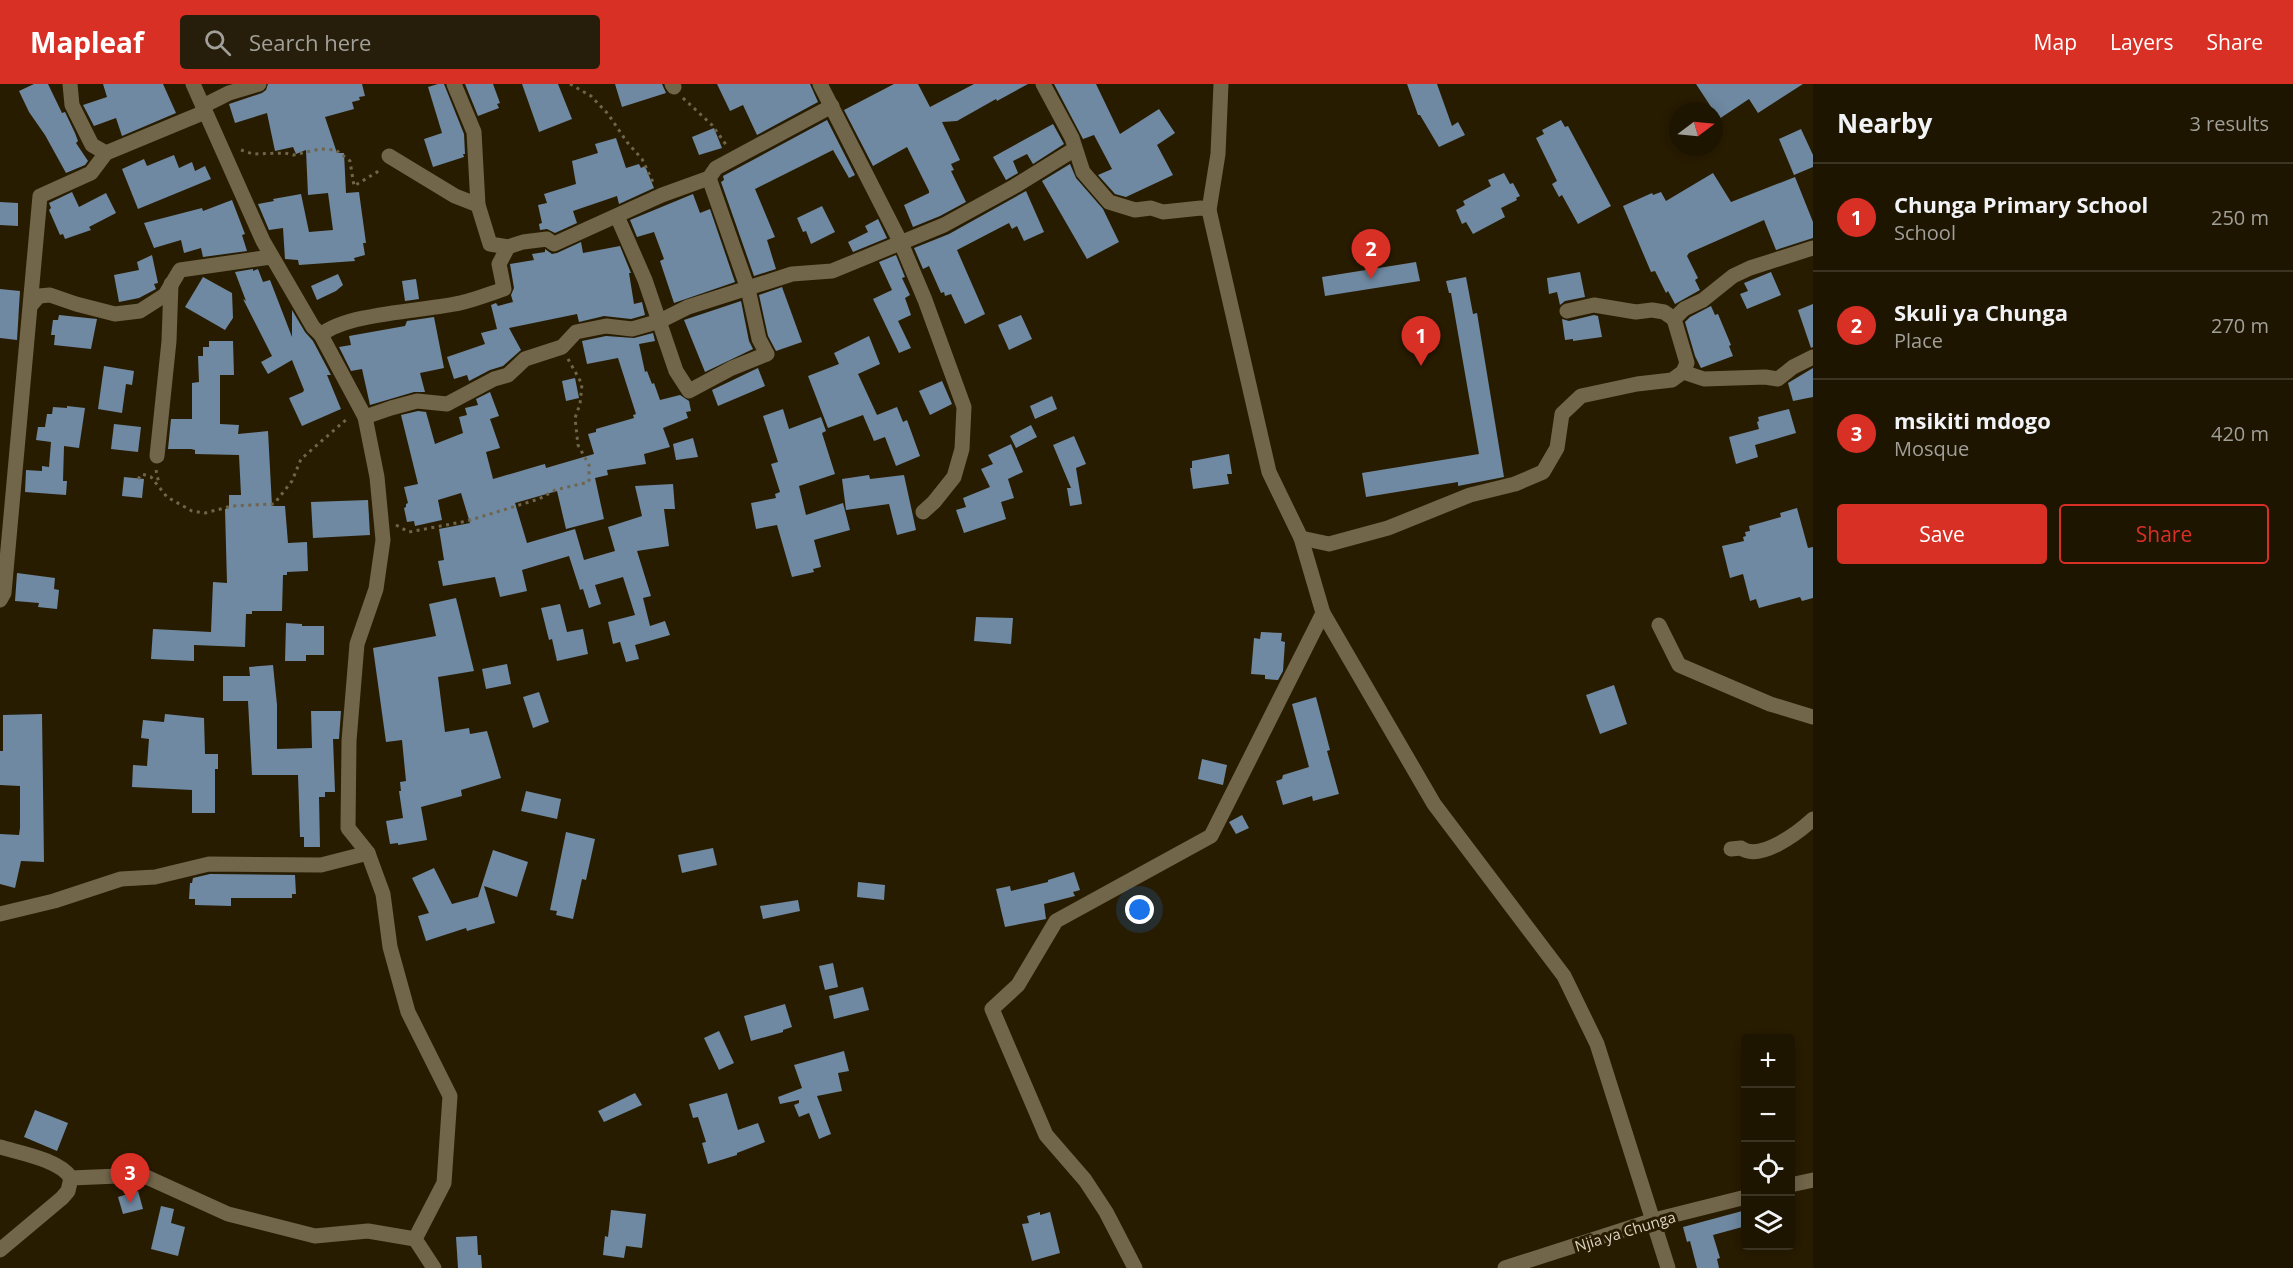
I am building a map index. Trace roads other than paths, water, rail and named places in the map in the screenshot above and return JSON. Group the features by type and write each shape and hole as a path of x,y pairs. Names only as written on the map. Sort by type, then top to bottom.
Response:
{"street":[{"path":"70,84 72,105 92,145 106,153"},
{"path":"193,84 271,257 313,327 321,335 361,409 377,477 384,540 376,589 357,644 349,741 348,828 368,853 383,894 390,947 408,1012 450,1096 444,1183 414,1239"},
{"path":"0,600 4,593 40,196 91,172 106,153 204,109 230,93 260,84"},
{"path":"454,84 474,132 478,205 490,244 508,247 523,242 547,239 554,244 662,195 709,178 716,168 832,106"},
{"path":"820,84 901,243 925,300 964,407 962,449 954,477 923,512"},
{"path":"1043,84 1072,138 1088,180 1109,202 1135,210 1151,208 1163,212 1201,208 1209,210"},
{"path":"1221,84 1218,154 1209,210 1269,472 1301,538 1323,613 1434,804 1564,976 1597,1044 1668,1268"},
{"path":"364,417 417,401 447,404 494,379 507,375 525,359 562,347 576,332 606,326 632,329 660,321 688,307 792,274 832,272 944,225 1015,186 1075,149"},
{"path":"394,159 426,176 455,196 478,205"},
{"path":"617,216 641,268 676,371 690,391 732,368 767,354 759,339 748,289 709,178"},
{"path":"321,335 341,325 382,315 460,303 504,289 499,264 508,247"},
{"path":"1674,319 1684,309 1703,300 1733,276 1750,268 1813,248"},
{"path":"31,305 39,296 50,295 115,314 140,311 165,295 180,270 271,257"},
{"path":"157,456 169,341 171,284"},
{"path":"1301,538 1329,544 1388,528 1470,495 1515,484 1543,472 1557,448 1562,414 1581,396 1637,384 1672,380 1683,372 1687,363 1674,319 1664,312 1652,310 1636,312 1594,305 1567,311"},
{"path":"1683,372 1704,379 1765,377 1778,379 1793,367 1813,357"},
{"path":"1135,1268 1106,1212 1085,1180 1046,1135 992,1010 1018,985 1056,921 1211,836 1323,613"},
{"path":"1659,625 1679,665 1770,704 1813,717"},
{"path":"1731,849 1741,848 1746,852 1758,852 1797,833 1813,819"},
{"path":"0,914 54,901 121,879 155,877 209,864 321,865 368,853"},
{"path":"0,1147 53,1164 62,1168 71,1178"},
{"path":"71,1178 142,1175 228,1214 315,1236 368,1231 414,1239 434,1268"},
{"path":"0,1250 62,1198 68,1191 71,1178"},
{"path":"1795,1184 1813,1180"},
{"name":"Njia ya Chunga","path":"1506,1268 1654,1220 1741,1198"}],"place":[{"name":"Skuli ya Chunga","path":"1371,279"},
{"name":"Chunga Primary School","path":"1421,366"},
{"name":"msikiti mdogo","path":"130,1203"}]}
